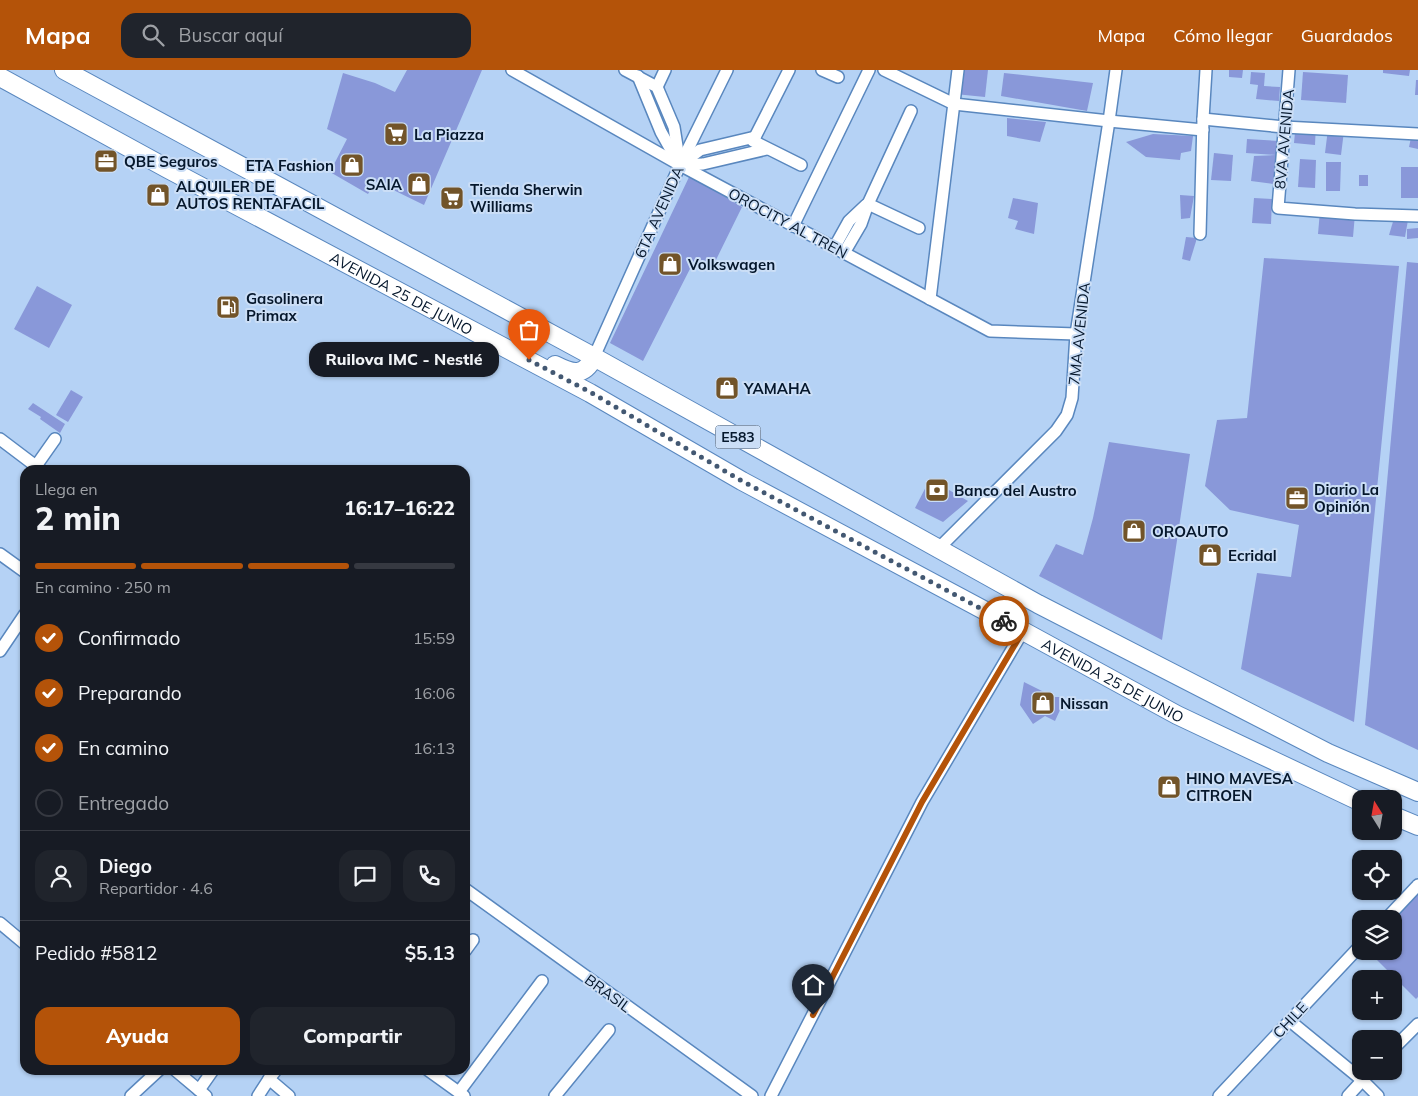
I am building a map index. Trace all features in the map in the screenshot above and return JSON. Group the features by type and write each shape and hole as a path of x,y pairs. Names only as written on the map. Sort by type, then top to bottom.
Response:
{"main road":[{"name":"E583","path":"64,70 594,357 1038,604 1320,748 1418,792"},
{"name":"AVENIDA 25 DE JUNIO","path":"0,78 590,392 742,481 1177,715 1352,798"},
{"path":"476,332 501,340 568,371 582,372 586,370 594,357"},
{"path":"1402,819 1418,826"}],"street":[{"name":"OROCITY AL TREN","path":"512,70 680,165 990,331 1076,334"},
{"path":"625,70 657,87 674,127 680,165"},
{"path":"657,87 665,70"},
{"name":"6TA AVENIDA","path":"594,357 680,165 727,70"},
{"path":"789,70 753,141 801,165"},
{"path":"822,70 838,77"},
{"path":"792,226 869,70"},
{"path":"884,70 954,104 1110,121 1418,134"},
{"path":"930,299 958,70"},
{"name":"7MA AVENIDA","path":"939,548 1056,431 1067,415 1072,398 1076,334 1110,121 1116,70"},
{"path":"1200,234 1206,70"},
{"name":"8VA AVENIDA","path":"1289,70 1278,208 1355,214 1418,216"},
{"path":"638,76 661,132 680,165"},
{"path":"839,250 849,221 868,204 911,111"},
{"path":"680,165 700,150 755,137"},
{"path":"680,165 703,164 767,149"},
{"path":"868,204 919,228"},
{"path":"0,439 35,465"},
{"path":"41,465 56,439"},
{"path":"0,554 20,568"},
{"path":"0,651 20,621"},
{"path":"771,1096 922,802 1023,631"},
{"path":"1394,910 1418,885"},
{"name":"BRASIL","path":"470,893 752,1096"},
{"path":"0,923 20,940"},
{"path":"470,944 473,940"},
{"name":"CHILE","path":"1219,1096 1352,955"},
{"path":"435,1075 462,1094 542,981"},
{"path":"1290,1021 1352,1072"},
{"path":"1402,1040 1418,1024"},
{"path":"555,1096 609,1030"},
{"path":"131,1096 154,1075"},
{"path":"181,1075 202,1093 211,1075"},
{"path":"258,1096 272,1075 289,1096"},
{"path":"1348,1096 1362,1080 1378,1096"}],"building":[{"name":"La Piazza","path":"407,70 482,70 424,205 375,181 368,194 330,172 347,139 327,129 343,73 375,83 395,92"},
{"path":"962,70 988,70 985,97 955,94"},
{"path":"1229,70 1243,70 1242,78 1229,77"},
{"path":"1383,70 1410,70 1409,76 1383,73"},
{"path":"1251,72 1265,73 1264,86 1280,87 1279,101 1256,99 1258,85 1250,84"},
{"path":"1303,72 1348,75 1346,103 1301,100"},
{"path":"1004,73 1093,83 1087,111 1001,96"},
{"path":"1416,80 1418,80 1418,95 1415,95"},
{"path":"1007,118 1046,122 1040,142 1007,136"},
{"path":"1296,121 1316,123 1315,145 1294,143"},
{"path":"1328,129 1344,131 1341,155 1325,153"},
{"path":"1412,133 1418,134 1418,149 1409,147"},
{"path":"1153,134 1193,136 1191,151 1181,153 1180,160 1146,157 1126,142"},
{"path":"1247,139 1279,141 1273,184 1251,181 1254,156 1276,155 1246,153"},
{"path":"1214,153 1233,155 1231,181 1211,180"},
{"path":"1300,159 1316,160 1315,188 1298,187"},
{"path":"1326,162 1341,162 1340,191 1326,191"},
{"path":"1401,167 1418,167 1418,198 1401,198"},
{"name":"Volkswagen","path":"690,175 742,207 712,268 695,259 643,361 610,343"},
{"path":"1359,175 1368,175 1368,186 1359,186"},
{"path":"1180,195 1194,196 1190,218 1181,219"},
{"path":"1013,198 1038,203 1034,234 1015,229 1018,221 1008,218"},
{"path":"1254,198 1272,199 1271,224 1252,223"},
{"path":"1320,211 1355,214 1353,237 1318,234"},
{"path":"1395,215 1408,220 1405,237 1389,235"},
{"path":"1418,228 1418,238 1407,239 1407,229"},
{"path":"1186,237 1197,238 1190,261 1182,259"},
{"name":"Diario La Opinión","path":"1264,258 1399,266 1354,722 1241,669 1257,573 1291,577 1299,525 1230,510 1205,486 1217,420 1247,418"},
{"path":"1407,262 1418,263 1418,750 1365,725"},
{"path":"37,286 72,305 49,348 14,329"},
{"path":"71,390 83,397 68,422 56,415"},
{"path":"33,403 65,424 60,433 28,409"},
{"name":"OROAUTO","path":"1109,442 1190,454 1162,640 1039,576 1056,544 1083,555"},
{"name":"Banco del Austro","path":"930,479 968,501 943,522 915,508"},
{"name":"Nissan","path":"1024,682 1054,697 1062,697 1065,701 1065,706 1060,710 1055,721 1045,716 1033,724 1020,705"},
{"path":"1418,889 1418,997 1416,999 1402,985 1402,970 1387,970 1377,960 1402,960 1401,910"}],"way so far":[{"path":"529,360 590,392 742,481 1004,621"}],"place":[{"name":"La Piazza","path":"396,134"},
{"name":"QBE Seguros","path":"106,161"},
{"name":"ETA Fashion","path":"352,165"},
{"name":"SAIA","path":"419,184"},
{"name":"ALQUILER DE AUTOS RENTAFACIL","path":"158,195"},
{"name":"Tienda Sherwin Williams","path":"452,198"},
{"name":"Volkswagen","path":"670,264"},
{"name":"Gasolinera Primax","path":"228,307"},
{"name":"Ruilova IMC - Nestlé","path":"529,360"},
{"name":"YAMAHA","path":"727,388"},
{"name":"Banco del Austro","path":"937,490"},
{"name":"Diario La Opinión","path":"1297,498"},
{"name":"OROAUTO","path":"1134,531"},
{"name":"Ecridal","path":"1210,555"},
{"name":"Nissan","path":"1043,703"},
{"name":"HINO MAVESA CITROEN","path":"1169,787"}],"route":[{"path":"813,1015 922,802 1023,631 1004,621"}]}
